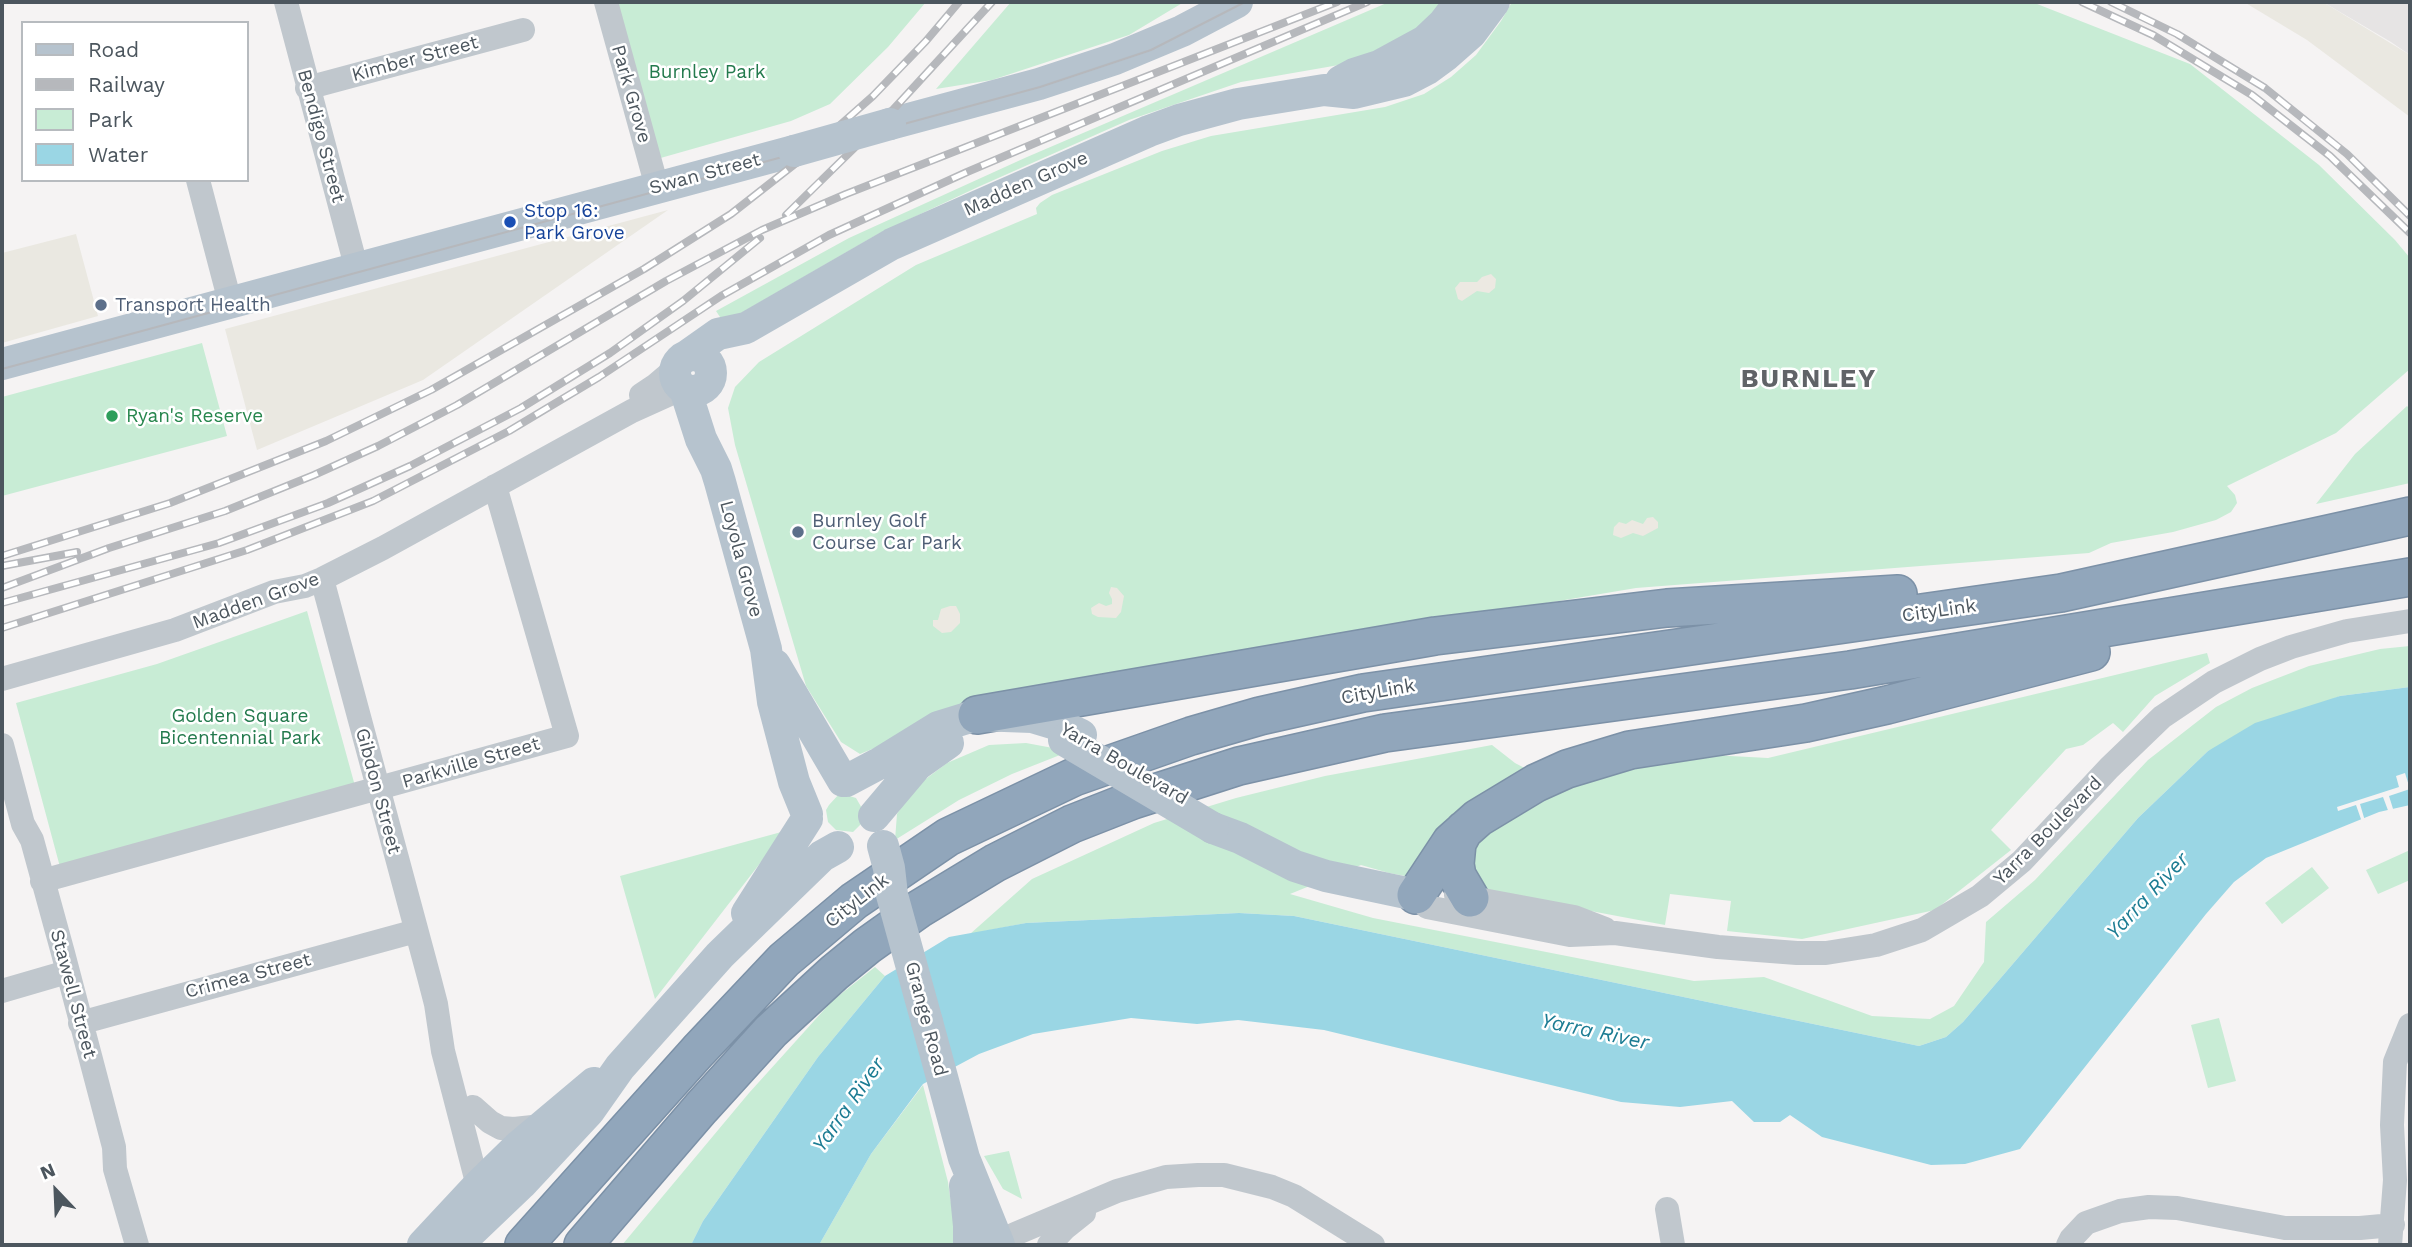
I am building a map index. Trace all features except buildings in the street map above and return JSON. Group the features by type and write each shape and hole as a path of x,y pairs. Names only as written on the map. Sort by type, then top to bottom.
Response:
{"highway":[{"path":"977,715 1403,641 1667,608 1933,592 2051,576 2395,520"},
{"name":"CityLink","path":"499,1220 698,1051 784,960 853,901 948,837 1074,778 1191,736 1260,716 1363,693 2061,593 2395,520"},
{"path":"583,1245 771,1031 834,973 892,927 955,886 1034,842 1104,811 1239,766 1385,733 1850,670 2410,577"},
{"path":"1416,895 1451,842 1465,829 1503,802 1566,769 1630,750 1806,723 1887,705 2067,659 2257,603"},
{"path":"1465,829 1457,843 1455,864 1457,876 1470,898"}],"main road":[{"name":"Swan Street","path":"2,364 357,270 1039,83 1115,59 1182,31 1237,2"},
{"name":"Madden Grove","path":"1324,90 1354,74 1397,57 1424,41 1444,23 1460,2"},
{"name":"Madden Grove","path":"691,377 718,334 746,328 892,244 1109,147 1210,110 1324,90 1354,93 1380,88 1416,75 1446,55 1471,33 1494,2"},
{"name":"Loyola Grove","path":"691,377 766,649 773,702 794,782 807,816"},
{"name":"Loyola Grove","path":"766,649 845,781"},
{"name":"Yarra Boulevard","path":"845,781 938,727 977,715 1032,717 1062,726 1073,737 1226,829 1295,866 1326,876 1416,895"},
{"name":"Yarra Boulevard","path":"720,955 822,856 862,839 917,765 955,740 984,730 1005,729 1073,737"},
{"path":"457,1245 499,1220 589,1111 620,1067 720,955 807,816 811,797 819,788 829,782 845,781 859,786 869,796 862,839 827,845 810,829 807,816"},
{"name":"Grange Road","path":"862,839 892,895 959,1142 1002,1245"},
{"path":"423,1245 499,1220 542,1126 586,1088 620,1067"},
{"name":"Grange Road","path":"959,1142 969,1245"}],"street":[{"name":"Bendigo Street","path":"286,2 357,270"},
{"name":"Park Grove","path":"606,2 657,187"},
{"name":"Kimber Street","path":"307,88 523,30"},
{"path":"199,182 230,302"},
{"name":"Madden Grove","path":"2,679 102,653 175,630 274,592 305,586 322,579 495,486 531,462 572,429 647,392 691,377"},
{"name":"Parkville Street","path":"42,881 567,736 495,486"},
{"name":"Gibdon Street","path":"322,579 436,1004 473,1107 499,1220"},
{"name":"Yarra Boulevard","path":"1615,933 1574,917 1434,891 1416,895 1427,907 1570,935 1615,933 1718,947 1797,953 1876,946 1912,934 1960,910 2000,880 2022,861 2135,742 2186,699 2236,670 2291,647 2347,631 2410,621"},
{"name":"Stawell Street","path":"2,745 23,824 32,840 114,1147 115,1168 136,1245"},
{"name":"Crimea Street","path":"80,1023 416,930"},
{"path":"2,990 67,972"},
{"name":"Gibdon Street","path":"436,1004 443,1051 499,1220"},
{"path":"2068,1245 2086,1223 2120,1211 2149,1207 2177,1208 2285,1228 2360,1228 2391,1235 2395,1180 2392,1092 2395,1062 2410,1025"},
{"path":"473,1107 501,1128 542,1126"},
{"path":"959,1142 998,1209 1016,1221 1032,1227"},
{"path":"1002,1245 1015,1234 1140,1183 1166,1177 1198,1175 1236,1177 1272,1187 1294,1196 1373,1245"},
{"path":"1049,1245 1064,1229 1104,1197"},
{"path":"1667,1209 1673,1245"}],"shaded area":[{"path":"2244,2 2323,2 2410,55 2410,117 2307,40"},
{"path":"2323,2 2410,2 2410,55 2391,42"},
{"path":"668,210 423,380 257,450 225,329"},
{"path":"76,234 98,316 2,343 2,253"}],"green space":[{"name":"Burnley Park","path":"617,2 926,2 888,47 830,104 791,121 657,159"},
{"path":"1011,2 1184,2 1129,35 992,80 936,89"},
{"path":"1389,2 1450,2 1428,29 1362,61 1241,82 1129,120 878,234 724,323 716,311 849,238 1027,157"},
{"path":"1512,2 2032,2 2190,64 2319,165 2410,258 2410,369 2336,433 2227,486 2235,495 2237,503 2231,512 2216,520 2173,532 2111,543 2089,553 1636,588 1006,694 860,754 841,742 806,686 735,445 728,408 735,387 759,362 916,265 1037,214 1036,208 1052,195 1162,151 1211,136 1385,107 1424,94 1451,77 1476,55"},
{"name":"Ryan's Reserve","path":"202,343 227,436 2,496 2,397"},
{"path":"2407,406 2410,409 2410,483 2316,504 2355,454"},
{"name":"Golden Square Bicentennial Park","path":"307,611 355,786 60,867 16,703 157,664"},
{"path":"2410,646 2410,687 2340,696 2208,751 2138,818 1963,1022 1946,1037 1919,1046 1294,916 1239,913 1026,923 970,934 1032,879 1154,823 1236,798 1325,776 1492,745 1515,763 1534,773 1674,753 1768,758 2207,653 2210,663 2155,696 2123,732 2113,723 2083,745 2066,749 1991,830 2011,850 1935,910 1802,939 1727,931 1731,901 1670,894 1665,925 1389,873 1361,865 1290,894 1373,918 1694,981 1764,977 1872,1016 1930,1019 1954,1006 1984,962 1986,922 2035,880 2148,760 2216,707 2252,688 2309,666 2380,649"},
{"path":"1026,743 1053,748 1060,755 1012,774 959,800 895,840 897,814 908,797 923,781 947,763 989,745"},
{"path":"840,793 856,798 863,810 862,823 853,832 836,830 828,822 826,810"},
{"path":"785,831 655,999 620,876"},
{"path":"2410,850 2410,880 2378,894 2366,870"},
{"path":"2312,867 2329,888 2282,924 2265,903"},
{"path":"875,967 885,976 818,1057 703,1221 691,1245 622,1245 749,1093 832,1001"},
{"path":"2219,1018 2236,1081 2208,1088 2191,1025"},
{"path":"923,1085 948,1182 953,1217 953,1245 819,1245 871,1154"},
{"path":"1009,1151 1022,1199 1003,1189 984,1156"}],"sand":[{"path":"1491,274 1496,279 1495,288 1489,293 1477,291 1462,301 1458,299 1455,288 1460,282 1477,282"},
{"path":"1653,517 1658,522 1658,528 1643,536 1633,533 1621,538 1613,535 1614,527 1619,522 1626,524 1632,520 1643,524 1647,518"},
{"path":"1111,587 1117,588 1124,596 1121,612 1116,618 1092,614 1091,608 1099,603 1106,606 1112,604 1109,593"},
{"path":"956,606 960,623 951,632 942,633 933,626 933,620 938,620 941,609"}],"water":[{"name":"Yarra River","path":"2410,687 2410,805 2379,812 2266,858 2234,882 2020,1149 1965,1164 1931,1165 1822,1137 1790,1115 1780,1122 1754,1122 1732,1101 1680,1107 1621,1102 1324,1030 1238,1020 1197,1024 1131,1018 1033,1034 979,1054 923,1084 871,1154 819,1245 691,1245 703,1221 818,1057 885,976 949,937 1026,923 1239,913 1294,916 1919,1046 1946,1037 1963,1022 2138,818 2208,751 2255,723 2340,696"}],"pier":[{"path":"2405,773 2410,789 2389,796 2394,812 2389,813 2383,797 2360,804 2365,821 2362,822 2356,805 2338,811 2337,807 2399,787 2396,776"}],"tram line":[{"path":"2,369 1040,87 1151,50 1245,2"}],"railway":[{"path":"2,556 170,503 326,441 431,390 644,269 731,214 805,156 873,96 959,2"},
{"path":"786,215 890,113 992,2"},
{"path":"2,588 109,548 225,511 378,446 457,405 666,281 762,230 846,194 1337,2"},
{"path":"2,628 247,550 373,501 509,431 599,377 721,296 829,235 967,172 1367,2"},
{"path":"2082,2 2153,35 2252,95 2330,156 2410,233"},
{"path":"2111,2 2177,34 2265,88 2347,154 2410,216"},
{"path":"2,603 219,543 328,503 410,466 521,408 610,353 683,301 760,238"},
{"path":"2,566 77,552"}],"place":[{"name":"Stop 16: Park Grove","path":"510,222"},
{"name":"Transport Health","path":"101,305"},
{"name":"Ryan's Reserve","path":"112,416"},
{"name":"Burnley Golf Course Car Park","path":"798,532"}],"district":[{"name":"BURNLEY","path":"1809,379"}]}
